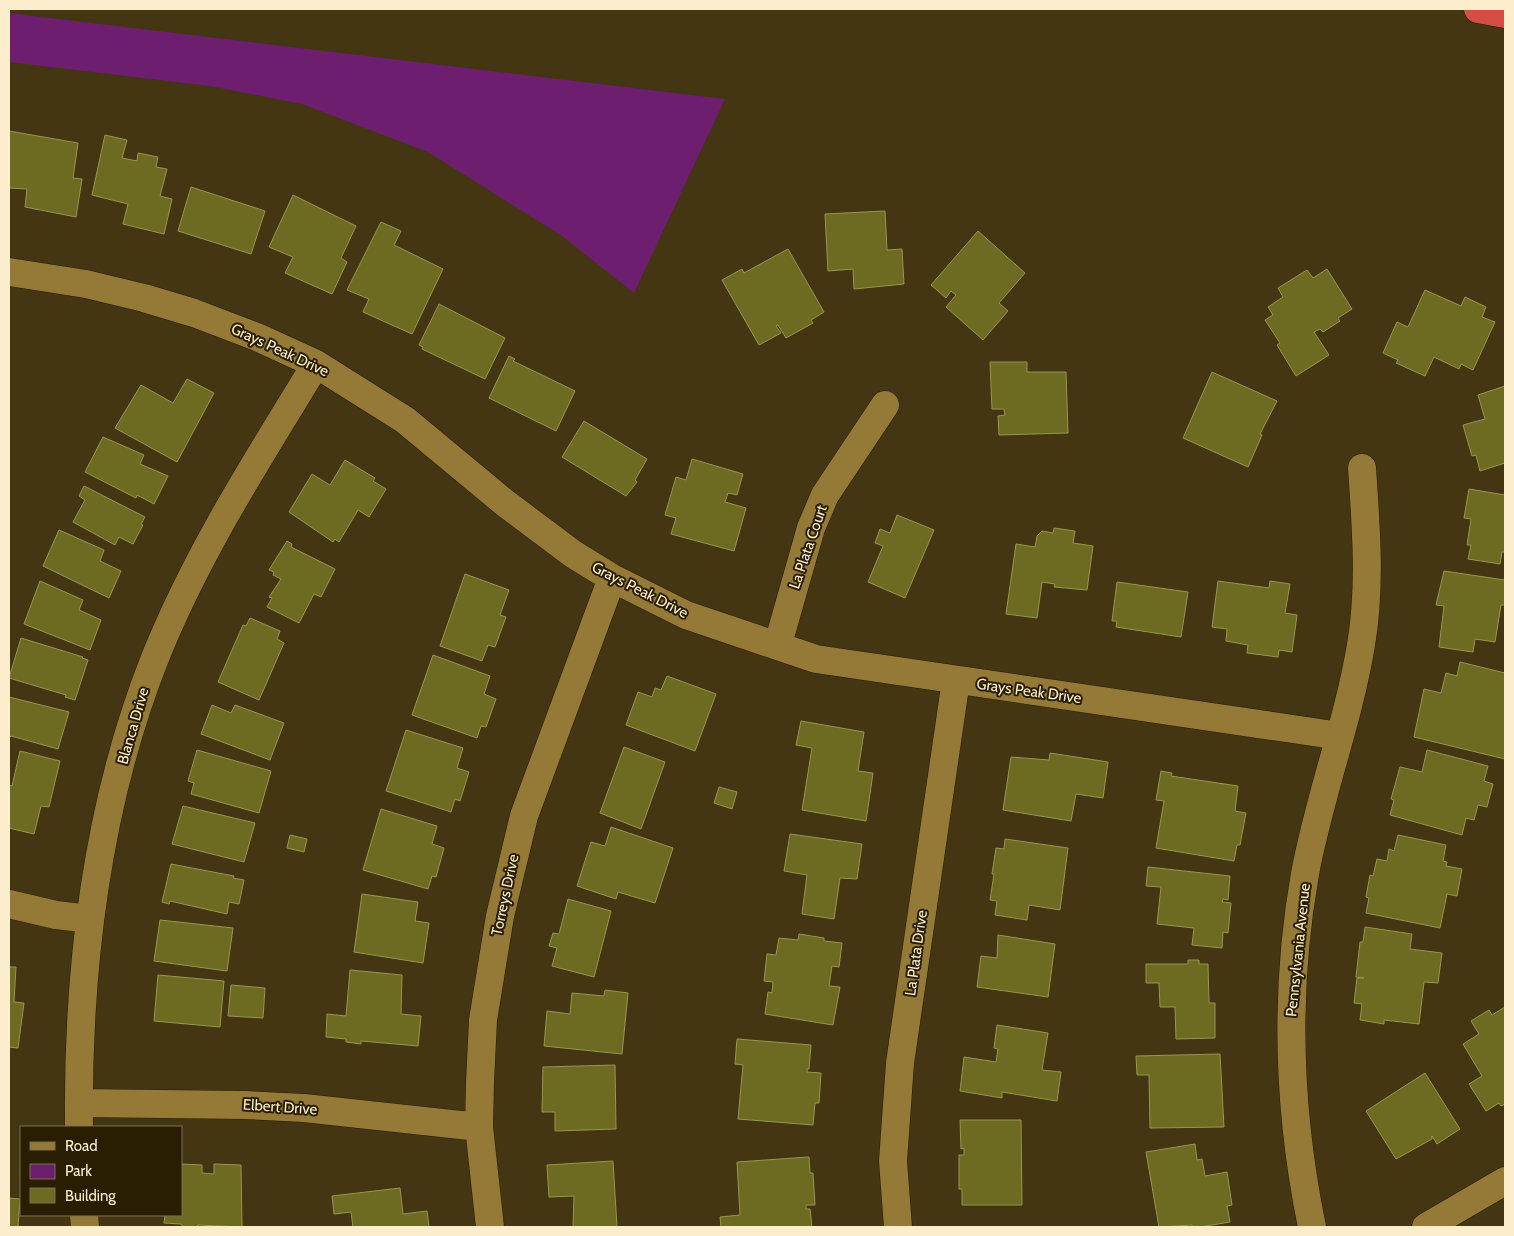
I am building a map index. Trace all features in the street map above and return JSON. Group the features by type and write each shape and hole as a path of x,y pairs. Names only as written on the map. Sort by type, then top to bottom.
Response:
{"highway":[{"path":"1478,9 1505,14"}],"street":[{"name":"Grays Peak Drive","path":"9,272 86,284 144,298 194,313 257,337 316,364 405,420 542,532 612,578 686,615 778,644 816,659 1340,736"},
{"name":"Blanca Drive","path":"79,1115 80,1021 90,919 110,811 132,722 156,655 239,489 316,364"},
{"name":"La Plata Court","path":"778,644 811,528 825,495 885,405"},
{"name":"Pennsylvania Avenue","path":"1312,1227 1294,1118 1290,1022 1291,984 1306,874 1354,682 1366,607 1368,554 1362,468"},
{"name":"Torreys Drive","path":"490,1227 479,1127 483,1020 492,957 510,867 524,816 612,578"},
{"name":"La Plata Drive","path":"898,1227 893,1161 900,1064 956,680"},
{"path":"9,904 56,915 90,919"},
{"name":"Elbert Drive","path":"79,1115 255,1105 304,1108 479,1127"},
{"path":"1426,1227 1505,1181"}],"green space":[{"path":"9,13 725,99 634,293 562,236 428,152 302,104 210,86 9,62"}],"building":[{"path":"9,131 78,143 73,178 82,179 76,217 25,207 27,189 9,188"},
{"path":"105,135 127,140 122,158 137,161 138,153 158,157 156,167 167,169 160,196 172,199 164,234 123,224 128,204 92,195"},
{"path":"191,187 265,211 251,254 178,231"},
{"path":"293,195 356,226 341,258 347,262 332,294 285,273 293,257 269,247"},
{"path":"885,211 887,250 902,249 904,284 854,289 853,269 828,271 825,214"},
{"path":"381,222 401,231 394,245 443,269 412,334 363,312 369,299 347,290"},
{"path":"978,231 1025,273 999,303 1008,311 983,340 946,307 956,295 951,291 946,298 931,285"},
{"path":"788,249 824,312 811,320 813,323 786,338 778,325 776,326 781,333 759,345 722,280 742,269 744,273"},
{"path":"1327,269 1352,309 1338,318 1340,321 1323,332 1320,329 1314,332 1329,355 1296,376 1277,345 1280,343 1265,320 1273,315 1268,307 1283,297 1278,288 1307,270 1313,278"},
{"path":"1425,290 1461,306 1465,297 1486,307 1482,317 1495,322 1473,370 1461,364 1459,369 1434,357 1425,376 1396,363 1398,360 1383,353 1397,322 1408,327"},
{"path":"439,304 505,338 485,379 422,349 423,347 419,345"},
{"path":"509,356 515,359 513,361 575,391 556,431 489,398"},
{"path":"990,362 1027,362 1027,372 1066,372 1068,433 999,435 998,416 1005,415 1004,409 992,409"},
{"path":"1212,372 1277,401 1260,434 1262,435 1248,467 1183,438"},
{"path":"187,379 214,393 177,462 115,428 141,385 173,403"},
{"path":"1505,386 1505,463 1480,471 1476,455 1472,456 1463,425 1485,419 1478,395"},
{"path":"584,421 647,459 635,480 637,482 626,496 562,457"},
{"path":"103,437 144,455 140,464 168,476 154,504 137,495 136,498 85,472"},
{"path":"692,459 743,474 737,495 728,493 725,502 746,508 734,551 671,534 676,518 665,515 676,477 686,480"},
{"path":"345,460 375,478 373,481 386,489 369,517 358,510 339,542 335,539 333,542 289,512 312,474 330,485"},
{"path":"84,486 145,517 133,544 119,537 115,545 73,522 85,500 79,496"},
{"path":"1469,489 1505,495 1505,552 1502,552 1500,564 1468,559 1471,545 1467,545 1471,519 1464,518"},
{"path":"897,515 934,530 905,598 868,582 883,546 875,543 880,529 890,533"},
{"path":"1054,528 1075,531 1073,543 1093,546 1087,590 1054,587 1055,584 1042,582 1037,618 1006,614 1016,544 1035,547 1037,536 1042,531 1053,533"},
{"path":"59,530 104,550 100,561 121,571 109,598 43,566"},
{"path":"287,541 292,544 291,547 335,569 321,597 314,594 299,623 267,607 272,598 269,597 281,579 273,575 274,572 269,570"},
{"path":"1444,571 1505,580 1505,605 1501,605 1495,642 1475,639 1473,652 1439,647 1444,606 1436,605"},
{"path":"465,574 509,590 500,615 506,617 495,647 488,645 482,661 440,646"},
{"path":"40,581 83,600 79,610 101,620 90,650 24,624"},
{"path":"1218,581 1269,588 1270,581 1290,584 1285,613 1297,615 1292,652 1279,650 1278,657 1247,653 1248,645 1226,641 1227,629 1212,627"},
{"path":"1117,582 1188,592 1181,637 1116,627 1117,621 1112,621"},
{"path":"250,618 280,631 277,639 284,643 259,700 218,682 243,625 246,626"},
{"path":"21,638 88,660 75,700 65,697 66,695 9,678"},
{"path":"433,655 490,676 484,694 496,699 486,727 481,726 477,738 412,715"},
{"path":"1460,662 1505,673 1505,759 1414,737 1424,689 1441,693 1446,673 1457,676"},
{"path":"667,676 716,694 695,751 626,725 638,692 652,697 655,688 661,690"},
{"path":"9,697 69,712 58,749 11,736 9,738"},
{"path":"212,705 231,713 235,705 284,723 270,760 201,734"},
{"path":"801,721 864,732 858,771 873,773 866,821 802,810 812,748 796,745"},
{"path":"406,730 463,748 457,768 469,772 460,801 455,799 451,812 386,791"},
{"path":"624,747 665,762 641,829 600,813"},
{"path":"197,750 271,771 259,813 191,794 194,783 188,781"},
{"path":"1427,750 1488,766 1484,781 1493,784 1487,807 1478,805 1474,820 1466,818 1462,835 1390,815 1394,800 1391,799 1400,767 1422,772"},
{"path":"20,751 60,761 49,807 41,806 34,834 9,828 9,785 12,786"},
{"path":"1050,753 1108,762 1103,798 1076,794 1071,821 1003,810 1011,757 1049,760"},
{"path":"1161,771 1172,773 1171,776 1238,786 1235,811 1246,813 1240,845 1237,845 1234,861 1156,848 1164,801 1156,800"},
{"path":"719,787 737,792 732,809 714,803"},
{"path":"183,806 255,823 244,862 172,844"},
{"path":"381,809 437,826 432,844 444,848 436,877 432,876 428,889 363,870"},
{"path":"611,827 673,848 655,903 618,892 616,899 577,886 591,842 605,846"},
{"path":"790,834 862,844 857,879 840,878 834,919 802,914 807,875 784,871"},
{"path":"290,835 307,839 304,852 287,848"},
{"path":"1398,835 1446,845 1443,861 1447,862 1446,866 1462,869 1457,896 1447,894 1440,928 1366,913 1369,898 1366,897 1370,875 1373,876 1377,859 1387,861 1389,849 1394,851"},
{"path":"1005,839 1068,848 1060,910 1029,905 1027,920 995,915 997,901 990,900 994,874 992,874 996,848 1004,849"},
{"path":"171,864 234,876 233,878 244,880 239,904 229,902 227,914 170,901 169,904 162,902"},
{"path":"1148,867 1230,876 1228,900 1223,899 1222,902 1231,903 1228,933 1223,932 1222,948 1192,945 1194,928 1157,924 1161,887 1146,886"},
{"path":"362,894 418,902 415,921 429,923 423,963 354,952"},
{"path":"568,899 611,911 594,977 552,966 557,948 549,946 553,933 559,934"},
{"path":"160,920 233,928 227,971 154,961"},
{"path":"1365,927 1412,934 1410,949 1442,953 1438,983 1424,982 1419,1024 1384,1020 1384,1024 1360,1020 1362,1004 1354,1003 1357,978 1364,978 1356,977 1360,942 1363,942"},
{"path":"799,934 824,938 824,941 842,943 839,967 832,966 829,986 840,987 833,1025 765,1014 768,992 772,993 773,982 764,981 767,954 776,955 779,938 798,940"},
{"path":"998,935 1055,944 1048,997 977,987 981,956 997,958"},
{"path":"1188,960 1199,960 1199,964 1208,964 1209,1003 1215,1003 1215,1038 1176,1039 1175,1007 1160,1007 1159,983 1146,983 1146,964 1188,964"},
{"path":"9,967 16,967 14,1002 24,1003 18,1048 9,1047"},
{"path":"350,970 402,975 401,1014 421,1016 418,1046 361,1041 361,1044 346,1042 346,1039 326,1037 327,1014 346,1016"},
{"path":"158,975 224,981 220,1027 154,1021"},
{"path":"231,985 265,988 263,1018 228,1016"},
{"path":"605,990 628,993 622,1054 544,1046 547,1011 570,1014 572,993 604,996"},
{"path":"1505,1007 1505,1104 1501,1106 1499,1103 1486,1111 1469,1084 1482,1076 1463,1044 1479,1034 1471,1021 1489,1010 1492,1015"},
{"path":"997,1025 1048,1033 1042,1070 1061,1072 1057,1101 1002,1092 1002,1098 960,1091 964,1057 996,1062 998,1049 994,1048"},
{"path":"737,1039 811,1045 809,1069 807,1069 807,1072 821,1073 819,1103 815,1103 813,1125 738,1119 743,1065 735,1064"},
{"path":"1220,1054 1224,1127 1150,1128 1149,1075 1137,1075 1136,1056"},
{"path":"615,1065 616,1129 555,1131 555,1112 542,1112 543,1067"},
{"path":"1425,1073 1460,1129 1437,1144 1432,1136 1432,1139 1396,1159 1366,1111"},
{"path":"960,1120 1021,1120 1022,1205 962,1205 962,1189 959,1189 959,1155 964,1155 964,1148 961,1149"},
{"path":"1195,1144 1197,1160 1202,1159 1205,1176 1227,1172 1232,1205 1227,1206 1230,1222 1200,1227 1192,1227 1192,1225 1159,1227 1146,1152"},
{"path":"809,1157 810,1173 813,1173 815,1205 806,1205 806,1209 810,1209 812,1227 721,1227 720,1217 740,1215 737,1162"},
{"path":"613,1161 617,1227 573,1227 574,1196 549,1197 547,1165"},
{"path":"182,1164 202,1165 202,1173 214,1174 214,1164 241,1165 242,1227 198,1225 196,1227 183,1227 181,1224 164,1223 165,1216 182,1216"},
{"path":"400,1188 403,1214 427,1211 429,1227 353,1227 351,1212 334,1214 332,1196"},
{"path":"9,1198 20,1199 18,1227 9,1227"}]}
